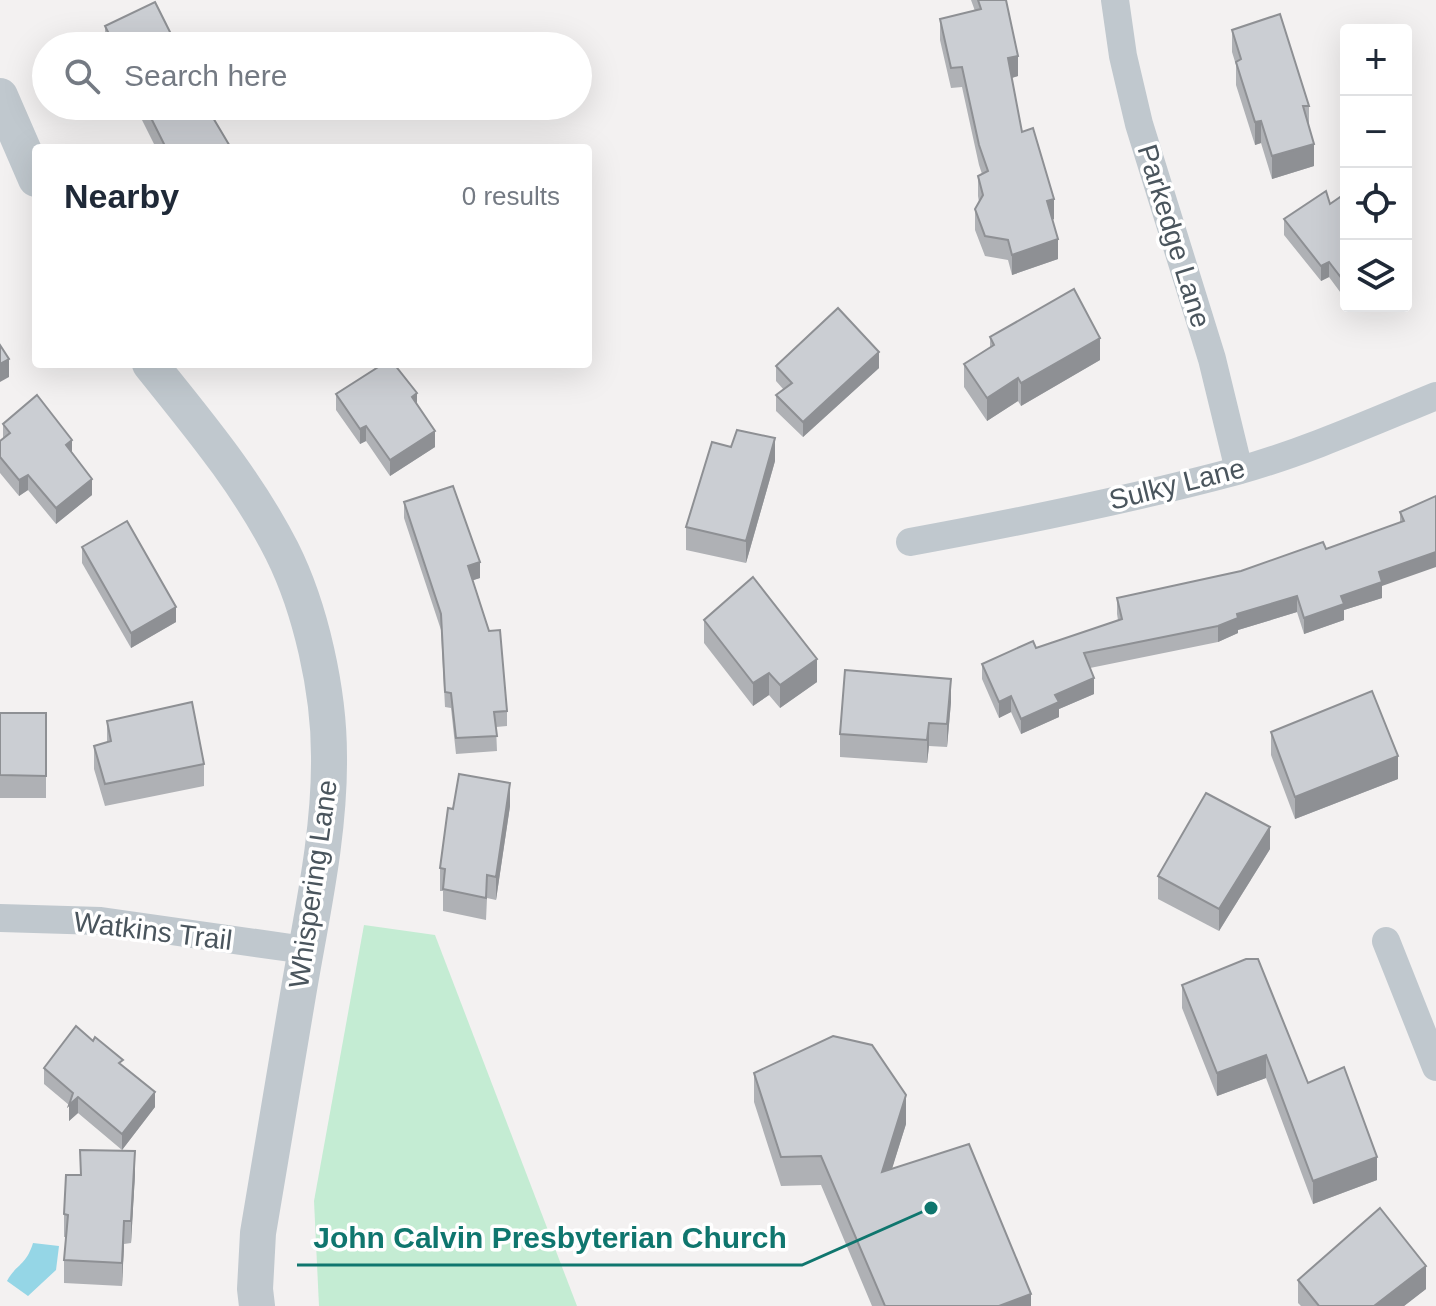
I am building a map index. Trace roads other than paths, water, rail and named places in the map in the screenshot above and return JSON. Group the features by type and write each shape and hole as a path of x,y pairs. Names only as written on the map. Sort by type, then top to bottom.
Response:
{"street":[{"name":"Parkedge Lane","path":"1115,0 1123,56 1139,124 1212,359 1239,470"},
{"path":"0,96 32,170"},
{"name":"Whispering Lane","path":"153,368 253,497 283,554 307,620 324,688 329,755 325,829 258,1233 257,1306"},
{"name":"Sulky Lane","path":"910,542 1040,518 1239,470 1319,443 1436,396"},
{"name":"Watkins Trail","path":"0,918 101,921 305,950"},
{"path":"1386,941 1436,1067"}],"water":[{"path":"33,1243 59,1246 56,1270 28,1296 7,1281"}],"place":[{"name":"John Calvin Presbyterian Church","path":"931,1208"}]}
